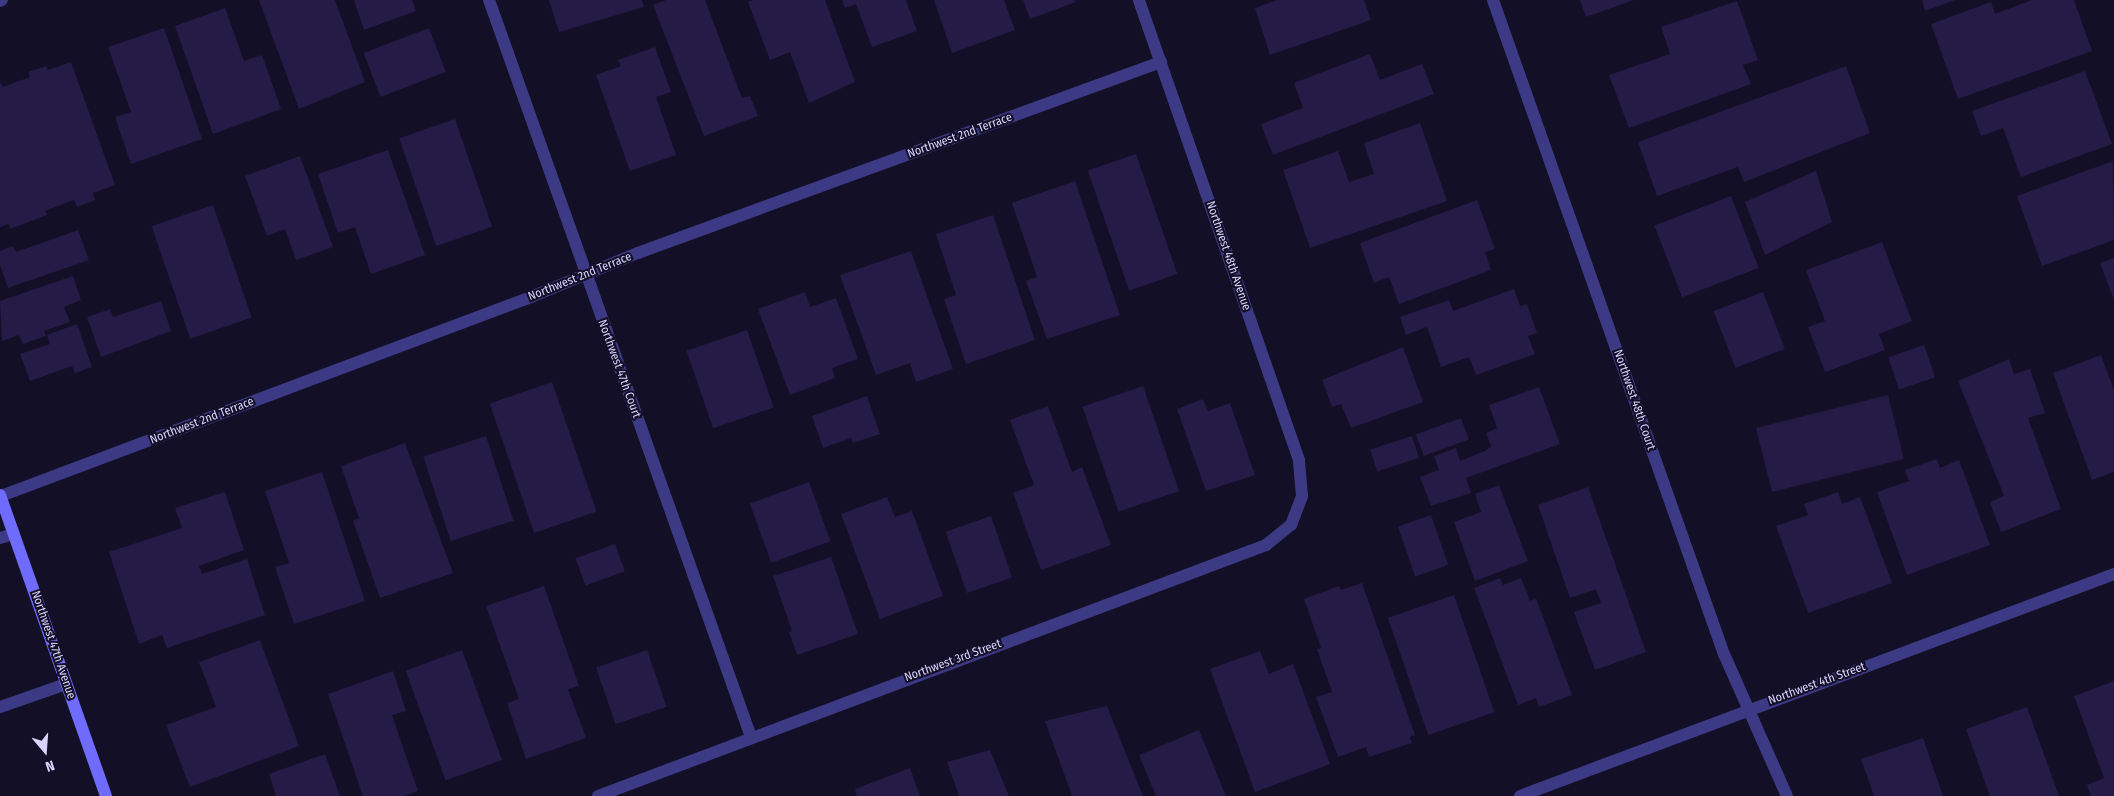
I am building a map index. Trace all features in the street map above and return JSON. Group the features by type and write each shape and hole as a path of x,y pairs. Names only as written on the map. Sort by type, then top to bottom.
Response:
{"street":[{"name":"Northwest 47th Court","path":"489,0 585,275 751,737"},
{"name":"Northwest 48th Avenue","path":"1139,0 1298,460 1302,496 1298,513"},
{"name":"Northwest 48th Court","path":"1493,0 1724,654 1787,796"},
{"name":"Northwest 2nd Terrace","path":"0,496 585,275 638,253 1162,62"},
{"name":"Northwest 47th Avenue","path":"0,496 106,796"},
{"name":"Northwest 3rd Street","path":"598,796 1266,545 1280,536 1298,513"},
{"path":"0,538 13,534"},
{"name":"Northwest 4th Street","path":"1520,796 2114,574"},
{"path":"0,706 66,684"}],"building":[{"path":"259,0 335,0 365,82 299,109"},
{"path":"354,0 412,0 416,11 364,30"},
{"path":"549,0 642,0 644,7 559,32"},
{"path":"666,0 705,0 742,98 750,96 758,116 704,136 653,5"},
{"path":"753,0 825,0 855,82 809,103 790,52 770,60 748,2"},
{"path":"842,0 906,0 917,31 872,47 856,4 845,8"},
{"path":"934,0 1004,0 1015,30 952,53"},
{"path":"1023,0 1075,0 1076,2 1030,19"},
{"path":"1277,0 1364,0 1371,20 1270,55 1255,8"},
{"path":"1580,0 1634,0 1586,17"},
{"path":"1922,0 1955,0 1925,11"},
{"path":"2032,0 2074,0 2092,51 1958,99 1931,24 1991,2 1995,14"},
{"path":"1737,1 1758,60 1743,65 1751,84 1629,128 1609,75 1670,54 1661,27"},
{"path":"225,8 244,61 262,55 281,109 213,134 175,26"},
{"path":"164,28 202,139 131,164 115,117 131,112 108,47"},
{"path":"429,28 446,72 380,97 364,53"},
{"path":"655,47 671,92 656,97 676,155 630,171 596,75 621,66 618,60"},
{"path":"1370,54 1380,80 1422,64 1434,94 1273,155 1261,124 1303,108 1294,83"},
{"path":"71,62 115,185 93,193 95,200 77,207 74,200 45,211 47,215 10,229 9,224 0,227 0,82 3,87 30,77 28,72 46,66 48,70"},
{"path":"1846,66 1870,133 1744,182 1738,167 1657,196 1638,142"},
{"path":"2085,71 2112,144 2021,177 2003,128 1981,136 1972,111"},
{"path":"455,119 492,227 436,246 399,138"},
{"path":"1420,123 1447,201 1310,248 1283,170 1338,151 1349,182 1374,174 1364,143"},
{"path":"388,150 425,255 371,274 355,227 338,233 318,174"},
{"path":"1136,154 1177,274 1129,291 1088,171"},
{"path":"300,156 333,247 296,260 285,229 267,236 245,176"},
{"path":"2113,161 2114,240 2042,266 2017,196"},
{"path":"1816,171 1832,222 1765,255 1745,202"},
{"path":"1075,181 1120,315 1047,339 1026,281 1037,277 1012,203"},
{"path":"1731,196 1759,268 1682,297 1654,225"},
{"path":"1477,200 1495,249 1485,252 1491,270 1399,304 1389,277 1374,283 1360,243"},
{"path":"213,205 252,318 190,339 152,226"},
{"path":"993,215 1035,340 966,364 944,299 956,295 936,234"},
{"path":"78,230 89,260 8,288 0,265 0,251 13,246 16,252"},
{"path":"1882,242 1912,321 1879,334 1885,350 1825,372 1808,327 1825,321 1806,270"},
{"path":"911,251 953,369 916,382 910,363 876,375 840,275"},
{"path":"2114,258 2114,300 2100,263"},
{"path":"73,276 81,300 64,307 70,322 44,331 46,336 23,344 19,335 2,341 0,301"},
{"path":"1514,289 1520,306 1527,304 1537,333 1528,336 1535,354 1476,375 1469,357 1441,367 1427,327 1406,335 1400,317 1449,300 1453,311"},
{"path":"805,292 810,307 836,298 858,359 832,368 835,378 790,395 758,309"},
{"path":"1763,292 1785,349 1735,368 1714,311"},
{"path":"161,301 171,331 101,357 87,317 110,309 113,317"},
{"path":"77,324 92,367 75,373 72,366 30,381 20,354 50,344 47,335"},
{"path":"747,330 774,408 713,428 686,351"},
{"path":"1924,345 1935,377 1899,390 1888,357"},
{"path":"1403,347 1423,402 1351,428 1341,404 1332,407 1322,380"},
{"path":"2101,355 2114,390 2114,472 2092,480 2053,373"},
{"path":"2009,359 2014,374 2030,369 2045,413 2028,418 2061,509 2001,532 1990,502 2004,496 1958,381"},
{"path":"552,382 597,512 534,533 490,403"},
{"path":"1143,386 1179,491 1119,512 1082,407"},
{"path":"1539,387 1560,444 1466,478 1471,493 1431,506 1420,477 1439,470 1434,456 1456,448 1460,461 1485,451 1491,446 1486,433 1497,428 1489,405"},
{"path":"1888,395 1904,459 1772,492 1756,428"},
{"path":"867,396 880,434 853,443 851,438 823,448 812,416"},
{"path":"1203,399 1208,411 1230,403 1255,475 1206,491 1177,409"},
{"path":"1048,406 1072,472 1082,467 1111,545 1041,570 1013,493 1034,485 1010,420"},
{"path":"1461,418 1469,440 1424,456 1416,434"},
{"path":"486,436 514,521 451,541 423,456"},
{"path":"1412,436 1419,458 1377,471 1370,450"},
{"path":"405,443 453,573 380,598 353,521 359,518 341,466"},
{"path":"1937,459 1940,468 1959,460 1990,545 1907,575 1877,492 1909,481 1905,470"},
{"path":"322,472 365,601 294,624 275,567 289,563 265,491"},
{"path":"809,482 831,541 771,563 750,504"},
{"path":"1499,485 1528,561 1475,581 1454,522 1481,512 1475,494"},
{"path":"1588,487 1646,652 1595,670 1574,612 1601,603 1596,589 1570,598 1538,505"},
{"path":"225,492 244,550 199,566 202,574 247,559 265,615 167,648 162,635 139,644 109,552 182,528 175,508"},
{"path":"1838,492 1842,504 1860,497 1892,583 1808,613 1776,526 1808,515 1804,504"},
{"path":"887,497 895,517 912,511 943,596 880,619 841,514"},
{"path":"1431,515 1448,565 1415,577 1398,526"},
{"path":"991,516 1012,577 967,593 946,532"},
{"path":"615,544 625,571 585,586 576,558"},
{"path":"831,557 858,634 797,655 789,632 792,631 773,576"},
{"path":"1500,578 1503,585 1521,578 1530,601 1536,598 1572,695 1539,707 1536,698 1518,705 1474,588"},
{"path":"1362,583 1415,735 1410,737 1412,743 1369,757 1366,747 1338,757 1316,697 1332,692 1317,649 1321,648 1304,599 1339,586 1341,590"},
{"path":"544,586 579,686 568,689 586,738 526,759 507,703 519,699 486,606"},
{"path":"1454,595 1494,712 1428,735 1388,618"},
{"path":"260,640 299,746 190,787 166,725 216,707 199,662"},
{"path":"462,650 502,760 446,780 406,671"},
{"path":"647,650 667,707 615,724 596,668"},
{"path":"1260,651 1269,674 1293,664 1330,764 1255,792 1210,669"},
{"path":"393,671 406,711 392,715 418,791 404,796 363,796 328,694"},
{"path":"2114,681 2114,796 2091,796 2087,785 2104,778 2074,696"},
{"path":"1107,706 1143,796 1072,796 1045,721"},
{"path":"2027,707 2059,796 1990,796 1966,729"},
{"path":"1199,730 1226,796 1156,796 1139,755"},
{"path":"1923,738 1943,796 1874,796 1861,759"},
{"path":"990,750 1009,796 959,796 947,762"},
{"path":"325,754 340,796 276,796 269,774"},
{"path":"910,768 920,796 857,796 855,789"}]}
